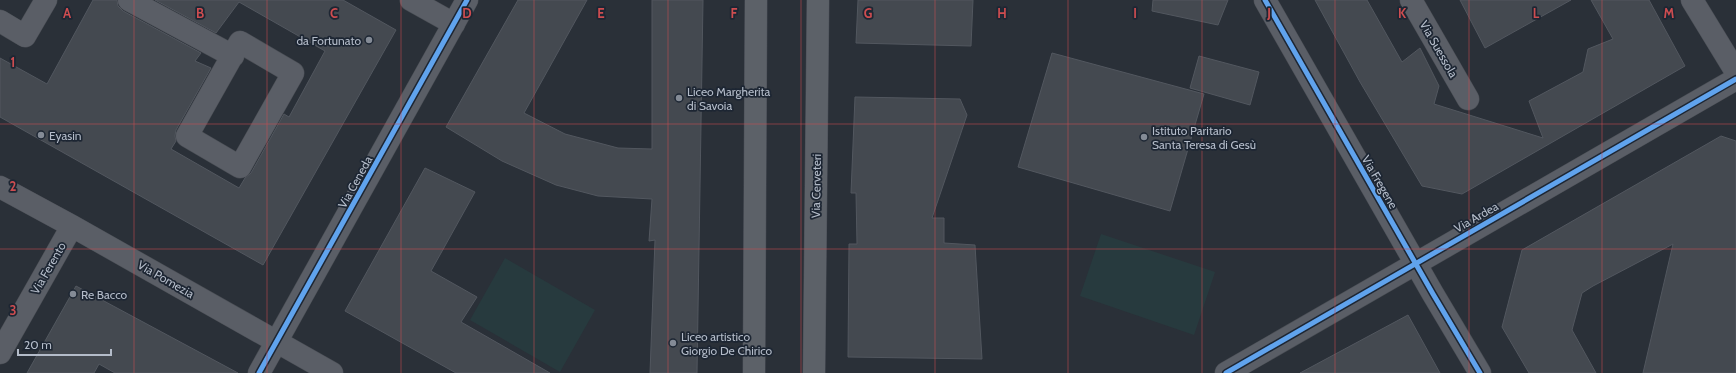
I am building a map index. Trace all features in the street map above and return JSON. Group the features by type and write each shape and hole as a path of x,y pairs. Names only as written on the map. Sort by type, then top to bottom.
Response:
{"main road":[{"path":"754,373 756,0"},
{"name":"Via Cerveteri","path":"814,373 818,0"}],"street":[{"path":"0,21 25,36 46,0"},
{"path":"129,0 233,56"},
{"path":"411,0 454,24"},
{"name":"Via Ceneda","path":"259,373 467,0"},
{"name":"Via Fregene","path":"1265,0 1415,263 1480,373"},
{"name":"Via Suessola","path":"1411,0 1468,99"},
{"path":"1692,0 1736,72"},
{"path":"240,42 293,73 240,167 187,136 233,56 240,42"},
{"name":"Via Ardea","path":"1226,373 1736,79"},
{"name":"Via Pomezia","path":"0,186 332,373"},
{"name":"Via Ferento","path":"0,353 72,226"}],"green space":[{"path":"1101,234 1215,272 1194,335 1080,296"},
{"path":"505,258 595,310 560,372 470,320"}],"building":[{"path":"93,0 117,0 118,6 123,11 201,53 195,61 211,68 176,130 176,141 171,149 239,188 245,178 251,173 284,114 289,117 325,51 239,2 216,33 155,0 343,0 396,30 263,265 0,117 0,58 47,84"},
{"path":"518,0 587,0 524,113 565,134 618,148 652,149 652,0 703,0 697,373 650,373 655,240 649,241 652,199 598,196 556,185 502,161 446,127"},
{"path":"858,0 973,0 971,46 856,43"},
{"path":"1153,0 1228,0 1218,25 1152,11"},
{"path":"1315,0 1367,0 1402,62 1420,48 1439,86 1434,104 1543,138 1529,101 1583,72 1588,49 1613,39 1591,0 1649,0 1685,66 1462,194 1422,186 1360,82"},
{"path":"1460,0 1571,0 1485,48"},
{"path":"1052,53 1204,94 1170,211 1018,167"},
{"path":"1199,56 1259,72 1250,105 1190,88"},
{"path":"855,97 960,99 967,115 932,218 944,218 944,243 975,245 982,359 848,357 849,244 857,244 856,193 851,193"},
{"path":"1721,136 1736,141 1736,373 1643,373 1673,244 1582,293 1572,330 1596,373 1529,373 1502,327 1522,250"},
{"path":"425,168 475,192 431,271 477,297 461,322 550,373 456,373 345,311"},
{"path":"76,286 238,373 115,373 99,364 94,373 27,373"},
{"path":"1408,315 1440,373 1300,373"}],"cycle path":[{"path":"259,373 467,0"},
{"path":"1265,0 1433,294 1480,373"},
{"path":"1226,373 1736,79"}],"place":[{"name":"da Fortunato","path":"369,40"},
{"name":"Liceo Margherita di Savoia","path":"679,98"},
{"name":"Eyasin","path":"41,135"},
{"name":"Istituto Paritario Santa Teresa di Gesù","path":"1144,137"},
{"name":"Re Bacco","path":"73,294"},
{"name":"Liceo artistico Giorgio De Chirico","path":"673,343"}]}
